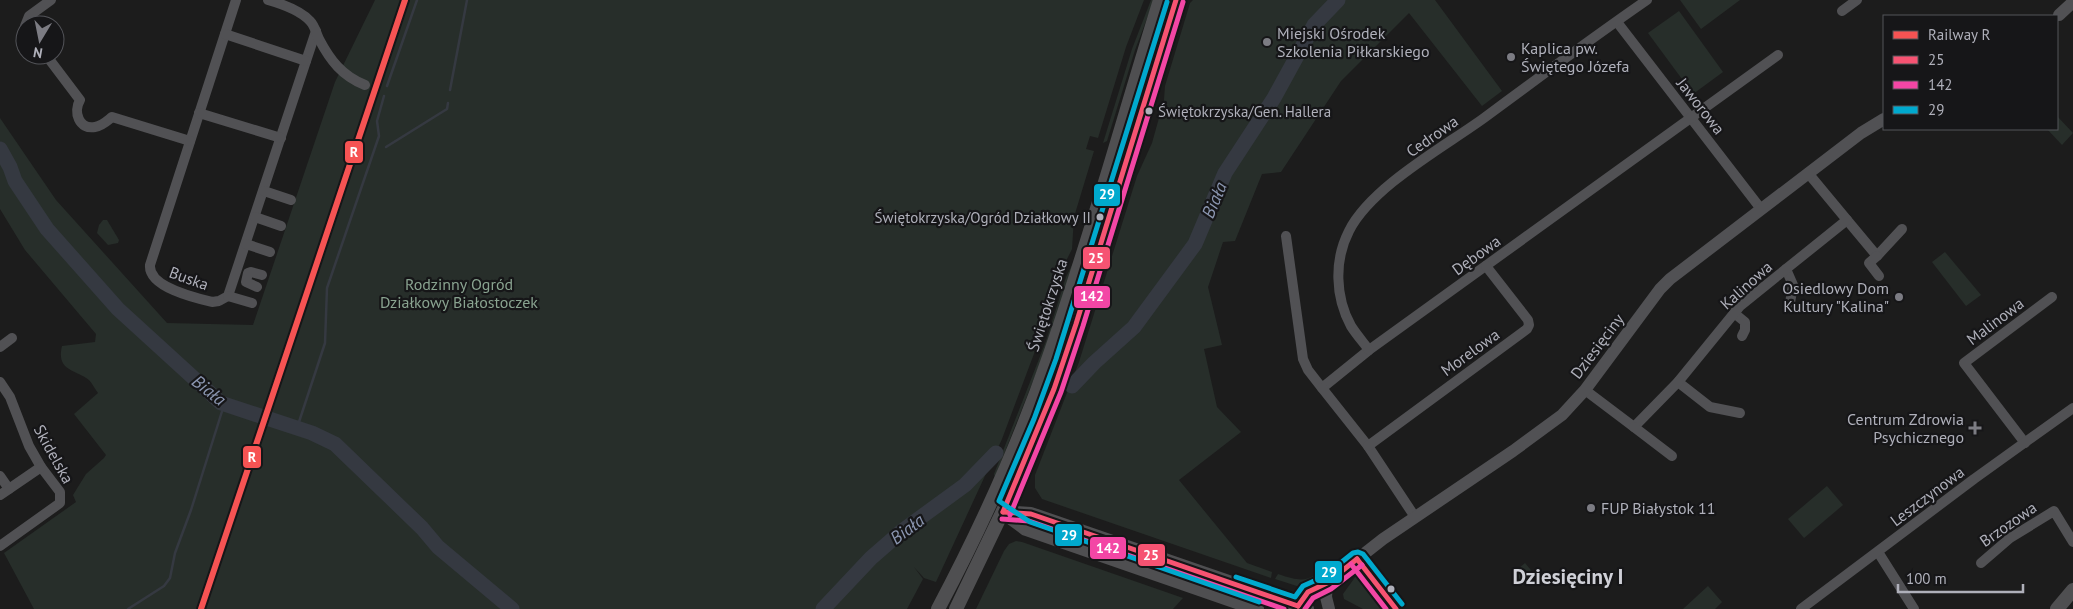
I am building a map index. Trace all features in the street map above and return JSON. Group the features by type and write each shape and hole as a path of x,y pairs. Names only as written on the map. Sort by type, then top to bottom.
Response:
{"main road":[{"name":"Świętokrzyska","path":"938,609 989,505 1028,416 1062,319 1160,0"},
{"name":"Świętokrzyska","path":"956,609 1003,512 1051,397 1076,324 1176,0"},
{"path":"1062,319 1076,324"},
{"path":"989,505 1003,512 1026,529 1257,609"},
{"path":"1003,512 1031,514 1302,608"},
{"path":"1143,570 1148,555"},
{"path":"2057,609 2073,590"}],"street":[{"path":"34,15 51,0"},
{"name":"Buska","path":"236,0 150,270 156,281 161,285 212,302 219,301 228,296 316,31"},
{"path":"268,0 289,3 309,20 329,57 338,69 365,85"},
{"name":"Cedrowa","path":"1369,350 1351,326 1343,309 1339,292 1338,270 1340,254 1348,232 1361,210 1405,174 1647,0"},
{"path":"1842,11 1857,0"},
{"path":"2058,16 2073,2"},
{"path":"2058,16 2073,8"},
{"name":"Jaworowa","path":"1617,22 1762,209"},
{"path":"225,34 306,61"},
{"name":"Dębowa","path":"1322,388 1369,350 1778,55"},
{"path":"54,65 80,100 76,115 82,124 92,128 98,127 112,117 190,141"},
{"path":"199,113 281,138"},
{"name":"Dziesięciny","path":"1302,608 1308,592 1327,583 1415,516 1556,421 1585,390 1665,283 1861,133 1883,120"},
{"path":"1808,173 1877,256"},
{"path":"264,191 290,200"},
{"path":"255,217 281,226"},
{"name":"Kalinowa","path":"1634,427 1678,382 1734,313 1847,220"},
{"path":"1879,276 1869,263 1902,228"},
{"path":"1286,236 1303,359 1308,370 1368,446 1415,516"},
{"path":"246,244 270,252"},
{"name":"Morelowa","path":"1368,446 1528,329 1530,325 1528,320 1486,266"},
{"path":"1786,269 1793,285 1790,303"},
{"path":"237,271 248,275"},
{"path":"258,287 246,282 248,275 251,272 262,275"},
{"path":"228,296 252,303"},
{"name":"Malinowa","path":"2025,443 1964,363 2052,297"},
{"path":"1734,313 1745,322 1745,330 1742,336"},
{"path":"0,347 12,338"},
{"name":"Skidelska","path":"0,382 10,397 29,446 41,467 60,492 60,503 0,546"},
{"path":"1678,382 1710,408 1740,413"},
{"path":"1585,390 1672,456"},
{"name":"Leszczynowa","path":"1801,609 2073,408"},
{"path":"0,476 4,492 41,467"},
{"name":"Brzozowa","path":"1981,562 2010,538 2054,510 2073,542"},
{"path":"1878,552 1914,609"},
{"path":"1327,583 1326,596 1329,609"}],"green space":[{"name":"Rodzinny Ogród Działkowy Białostoczek","path":"375,0 1144,0 1126,47 1098,138 1090,136 1086,149 1094,151 1074,217 1072,249 1062,269 1041,335 1002,439 936,582 924,578 914,567 923,579 907,609 34,609 4,553 76,502 73,495 86,474 106,455 74,414 98,393 89,380 64,365 61,354 62,346 95,342 96,334 25,250 0,209 0,118 56,200 167,323 253,325 335,82"},
{"path":"1151,0 1154,0 1135,50 1107,141 1103,143 1132,49"},
{"path":"1193,0 1435,0 1502,91 1482,106 1409,13 1341,81 1281,172 1262,174 1235,241 1223,242 1208,287 1222,345 1204,349 1217,407 1241,432 1179,480 1247,563 1272,572 1271,578 1042,499 1035,488 1035,475 1079,362 1137,176 1152,143 1164,100 1165,86 1190,3"},
{"path":"1680,0 1740,0 1701,29"},
{"path":"1679,11 1723,72 1693,94 1648,33"},
{"path":"2058,117 2073,133 2062,145 2048,130 2058,130"},
{"path":"103,220 107,220 119,240 118,243 108,245 97,233 99,225"},
{"path":"1945,252 1981,295 1966,306 1932,262"},
{"path":"1074,261 1048,343 995,477 994,474 1046,341 1066,277"},
{"path":"1082,334 1058,403 1024,485 1020,486 1078,335"},
{"path":"1827,486 1843,505 1804,538 1788,519"},
{"path":"1016,541 1183,598 1173,609 976,609 1004,551 1009,544"},
{"path":"1525,563 1535,575 1522,586 1512,574"},
{"path":"1332,564 1314,581 1300,587 1275,579 1278,574 1295,579 1306,579"},
{"path":"1356,576 1382,609 1363,609 1344,599 1343,594"},
{"path":"1708,586 1722,602 1715,609 1683,609"}],"waterway":[{"path":"387,86 417,0"},
{"path":"450,90 467,0"},
{"name":"Biała","path":"1072,386 1134,327 1195,244 1225,173 1274,98 1314,25 1338,0"},
{"path":"297,428 325,343 327,288 379,136 377,121 384,96"},
{"path":"386,147 447,109 448,103"},
{"name":"Biała","path":"0,149 15,181 47,229 118,309 221,403 312,433 335,444 422,528 438,547 512,609"},
{"path":"128,609 164,586 170,578 175,553 191,510 224,405"},
{"name":"Biała","path":"823,609 871,558 902,531 965,485 996,453"}],"rail line":[{"name":"R","path":"201,609 405,0"}],"transit line":[{"name":"25","path":"1003,512 1054,389 1076,324 1176,0"},
{"name":"29","path":"1167,2 1056,359 1034,419 999,501 1030,522 1259,602"},
{"name":"142","path":"1010,515 1061,392 1183,2"},
{"name":"25","path":"1003,512 1031,514 1298,606"},
{"name":"142","path":"1002,519 1029,521 1284,609"},
{"name":"29","path":"1236,577 1295,597 1303,586 1323,577 1353,553 1358,552 1363,554 1402,604"},
{"name":"25","path":"1357,559 1396,609"},
{"name":"25","path":"1298,606 1308,592 1327,583 1357,559"},
{"name":"142","path":"1351,564 1386,609"},
{"name":"142","path":"1305,609 1313,598 1331,589 1362,565"}],"place":[{"name":"Miejski Ośrodek Szkolenia Piłkarskiego","path":"1267,42"},
{"name":"Kaplica pw. Świętego Józefa","path":"1511,57"},
{"name":"Świętokrzyska/Gen. Hallera","path":"1149,111"},
{"name":"Świętokrzyska/Ogród Działkowy II","path":"1100,217"},
{"name":"Osiedlowy Dom Kultury \"Kalina\"","path":"1899,297"},
{"name":"Centrum Zdrowia Psychicznego","path":"1975,428"},
{"name":"FUP Białystok 11","path":"1591,508"}],"district":[{"name":"Dziesięciny I","path":"1568,576"}]}
